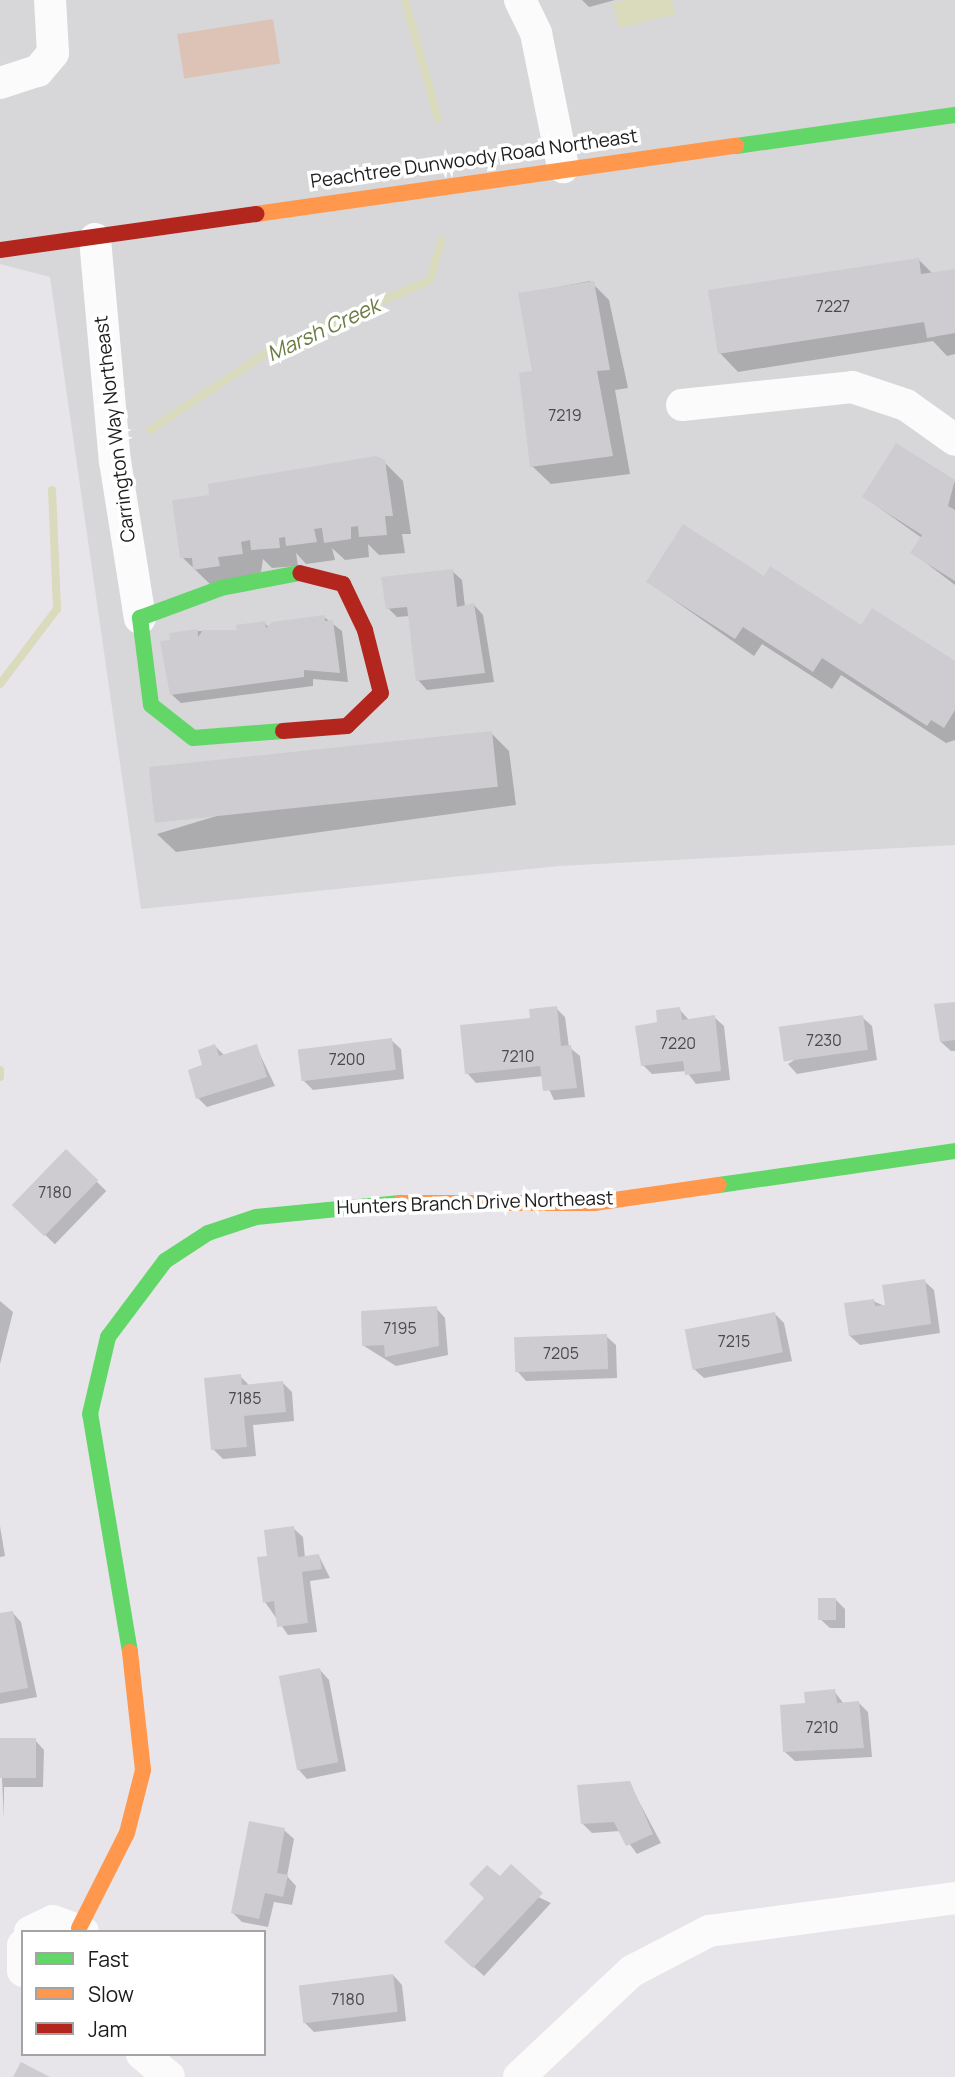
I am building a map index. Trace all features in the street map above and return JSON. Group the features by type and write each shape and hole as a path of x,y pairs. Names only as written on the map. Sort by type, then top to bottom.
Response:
{"street":[{"path":"0,83 38,71 53,53 50,0"},
{"path":"520,0 536,33 563,167"},
{"name":"Peachtree Dunwoody Road Northeast","path":"0,250 95,239 563,167 955,115"},
{"name":"Carrington Way Northeast","path":"95,239 115,461 151,705 193,738 347,726 381,693 365,630 343,584 300,573 221,588 140,618"},
{"path":"682,405 852,387 906,405 955,440"},
{"name":"Hunters Branch Drive Northeast","path":"81,1930 127,1833 144,1770 141,1718 90,1414 108,1336 135,1293 165,1261 208,1233 256,1217 366,1203 594,1203 955,1151"},
{"path":"519,2077 632,1971 709,1931 955,1898"},
{"path":"43,1930 53,1921 81,1930"},
{"path":"144,2056 169,2077"}],"shaded area":[{"path":"0,0 955,0 955,845 559,866 141,909 50,277 0,264"},
{"path":"625,0 671,0 676,14 620,28 612,4"},
{"path":"273,19 280,63 184,79 177,34"}],"building":[{"path":"919,258 921,274 955,269 955,333 927,338 924,322 718,354 708,290"},
{"path":"594,281 610,370 597,371 613,456 530,467 519,373 532,371 518,293"},
{"path":"896,443 955,480 948,506 955,510 955,581 910,553 922,535 862,497"},
{"path":"376,456 385,460 393,516 385,516 387,535 359,537 358,526 351,527 351,539 324,543 322,528 314,529 317,542 286,546 285,537 279,538 280,548 251,550 250,540 241,542 243,554 218,557 220,566 193,570 192,558 180,558 172,500 209,495 208,484"},
{"path":"683,524 764,576 770,566 861,625 872,608 955,661 955,710 944,728 931,720 927,726 822,658 813,672 743,627 735,639 646,582"},
{"path":"453,569 457,607 474,603 485,673 416,681 407,607 386,609 381,577"},
{"path":"325,615 325,621 333,620 340,673 304,670 304,677 170,695 160,641 170,640 169,633 198,629 198,637 203,630 237,630 236,625 265,621 266,628 272,622"},
{"path":"492,731 498,787 155,823 149,767"},
{"path":"955,1002 955,1040 940,1042 934,1004"},
{"path":"557,1006 561,1046 571,1045 577,1088 543,1091 540,1066 465,1074 460,1025 530,1018 529,1009"},
{"path":"680,1007 682,1020 715,1015 721,1071 685,1075 683,1061 641,1066 635,1026 657,1022 656,1010"},
{"path":"863,1015 868,1050 784,1061 779,1027"},
{"path":"392,1038 396,1070 302,1081 298,1050"},
{"path":"215,1044 219,1056 257,1044 267,1077 196,1099 188,1070 202,1065 198,1050"},
{"path":"66,1149 98,1180 44,1236 12,1205"},
{"path":"925,1279 931,1324 849,1336 844,1303 874,1299 875,1306 885,1305 882,1285"},
{"path":"437,1306 439,1346 385,1357 384,1345 362,1346 361,1311"},
{"path":"775,1312 783,1352 693,1370 685,1330"},
{"path":"607,1334 608,1369 515,1372 514,1337"},
{"path":"241,1374 242,1385 283,1381 286,1412 244,1416 247,1447 211,1450 204,1378"},
{"path":"294,1526 298,1557 319,1554 322,1569 302,1572 308,1623 277,1627 274,1601 263,1603 257,1557 267,1556 264,1530"},
{"path":"818,1598 836,1598 836,1620 818,1620"},
{"path":"13,1611 28,1688 0,1693 0,1613"},
{"path":"320,1668 338,1762 297,1770 279,1676"},
{"path":"835,1689 837,1703 859,1701 864,1748 783,1752 780,1705 805,1703 804,1692"},
{"path":"0,1738 36,1738 36,1778 0,1778"},
{"path":"630,1781 653,1834 626,1846 614,1822 581,1824 577,1785"},
{"path":"249,1821 285,1828 277,1873 288,1875 283,1897 265,1893 259,1919 231,1913"},
{"path":"511,1864 543,1893 473,1968 444,1942 484,1898 469,1884 487,1865 500,1876"},
{"path":"393,1974 398,2012 303,2023 299,1986"},
{"path":"21,2062 50,2077 13,2077"}],"waterway":[{"name":"Marsh Creek","path":"405,0 438,119"},
{"name":"Marsh Creek","path":"150,430 271,350 430,280 441,241"},
{"name":"Marsh Creek","path":"0,684 57,609 52,490"},
{"name":"Marsh Creek","path":"0,1070 0,1077"}],"traffic: fast":[{"path":"736,146 955,115"},
{"path":"283,731 193,738 151,705 140,618 221,588 300,573"},
{"path":"719,1185 955,1151"},
{"path":"130,1652 90,1414 108,1337 165,1261 208,1233 256,1217 400,1203"}],"traffic: slow":[{"path":"256,214 736,146"},
{"path":"400,1203 594,1203 719,1185"},
{"path":"79,1928 127,1833 143,1770 130,1652"}],"traffic: jam":[{"path":"0,250 256,214"},
{"path":"283,731 347,726 381,693 365,630 343,584 300,573"}]}
